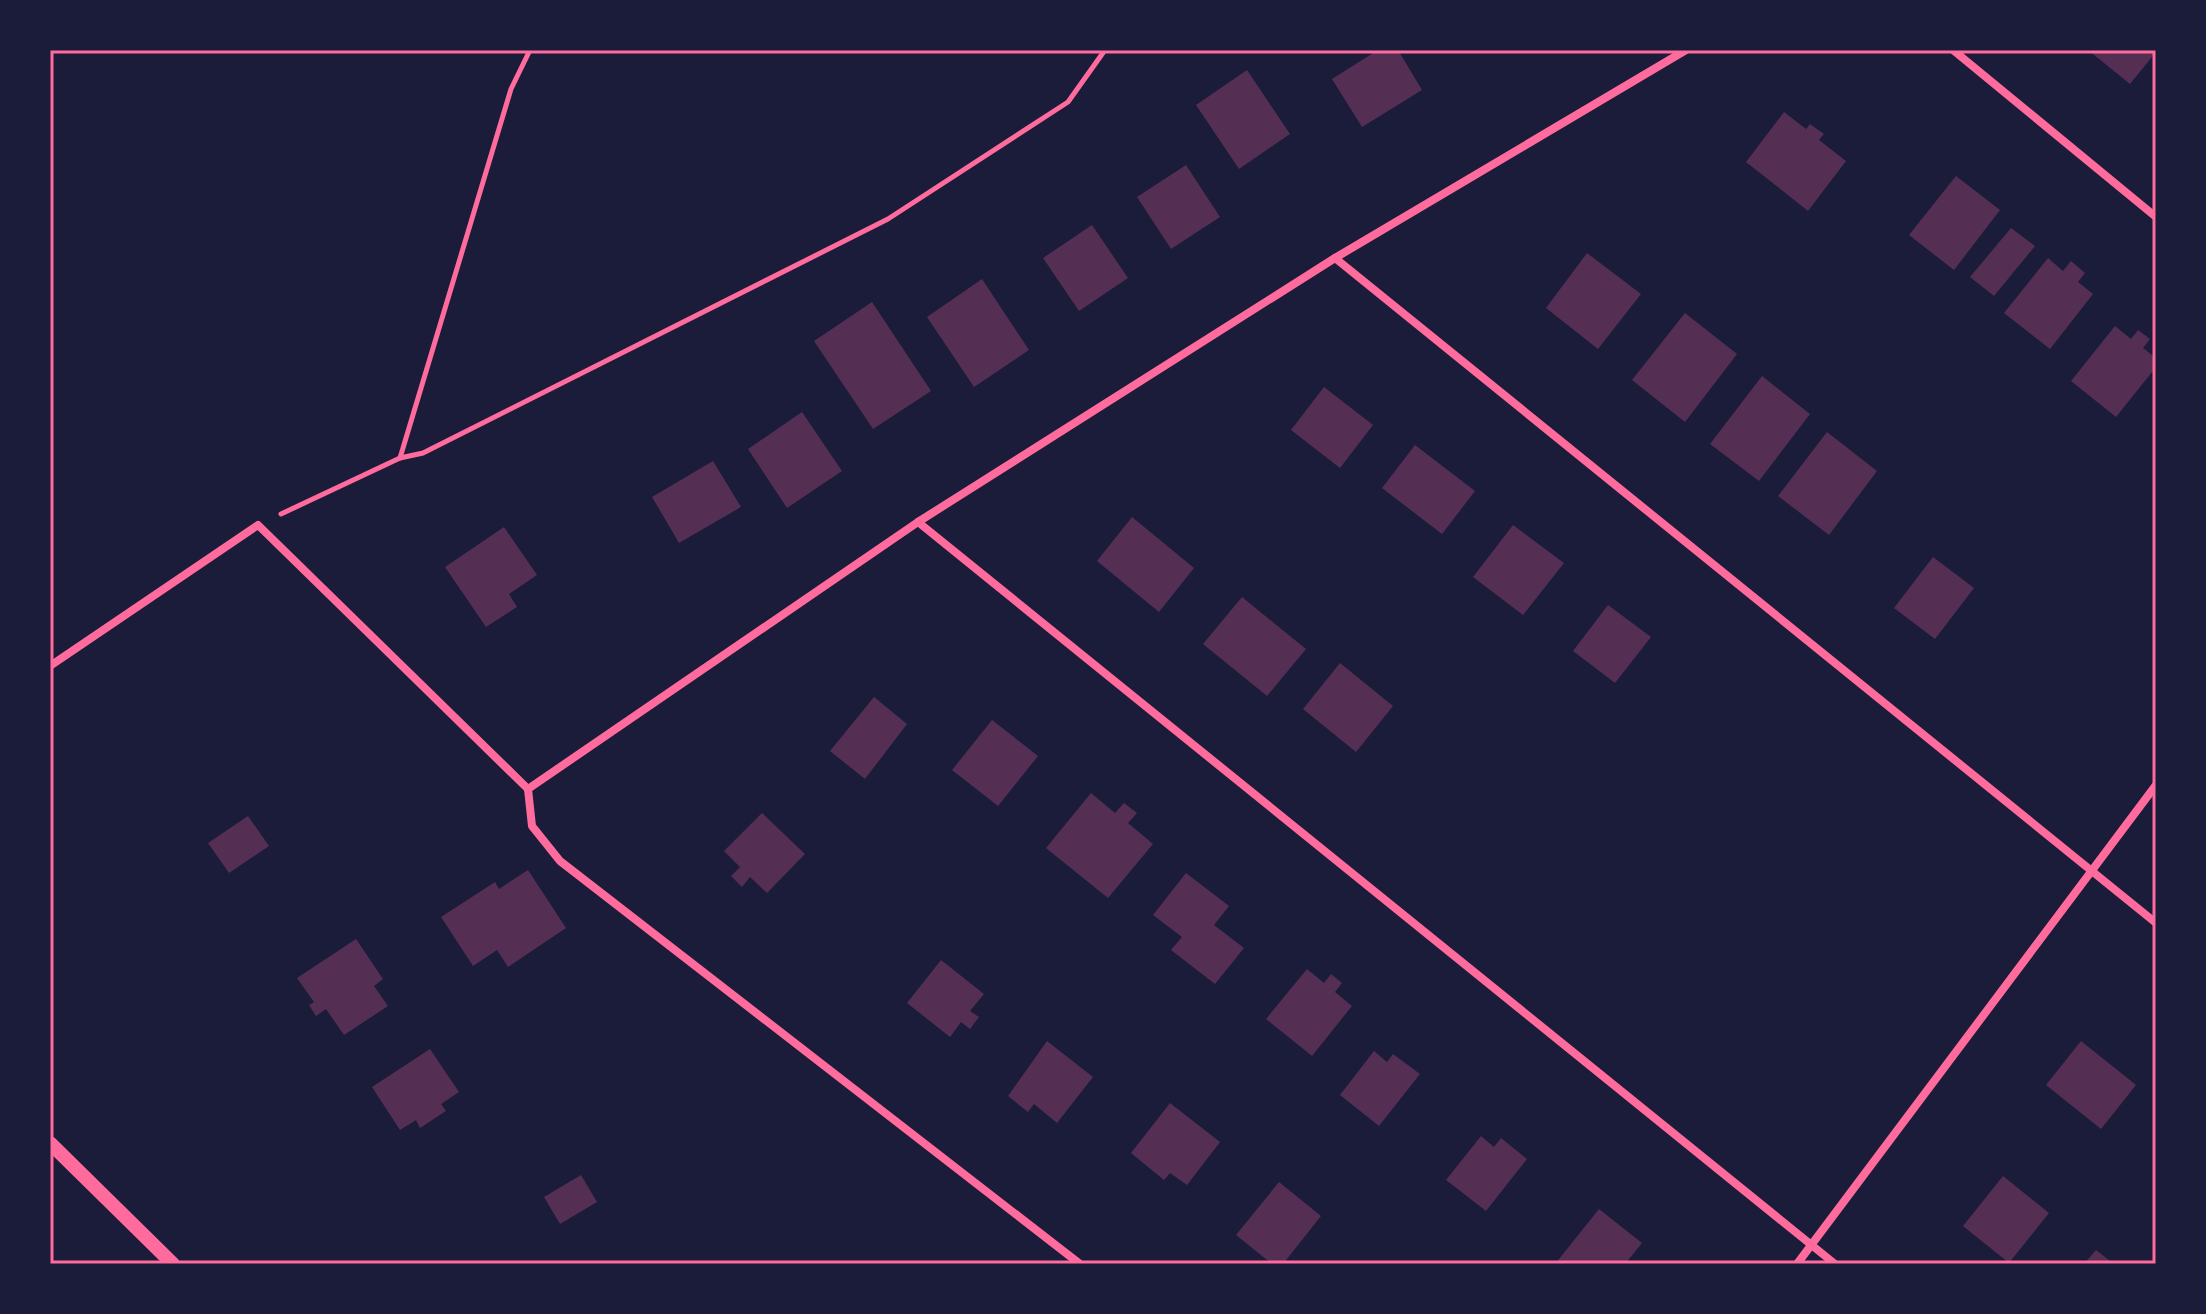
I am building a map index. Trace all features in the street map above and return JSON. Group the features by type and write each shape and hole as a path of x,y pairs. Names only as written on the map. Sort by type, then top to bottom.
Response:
{"street":[{"path":"528,789 918,522 1335,258 1686,50"},
{"path":"1953,50 2156,217"},
{"path":"1335,258 2156,923"},
{"path":"918,522 1835,1264"},
{"path":"50,666 258,525 528,789 532,826 560,861 1080,1264"},
{"path":"1797,1264 2156,785"},
{"path":"50,1143 173,1264"}],"path":[{"path":"400,458 511,89 530,50"},
{"path":"258,525 400,458 423,453 888,219 1068,102 1105,50"}],"building":[{"path":"1378,50 1398,50 1422,90 1362,127 1332,79"},
{"path":"2088,50 2156,50 2156,52 2130,84"},
{"path":"1247,70 1290,134 1239,169 1196,105"},
{"path":"1784,112 1806,129 1810,124 1824,134 1819,140 1846,161 1808,211 1746,162"},
{"path":"1186,165 1220,217 1171,249 1137,197"},
{"path":"1956,176 2000,210 1954,270 1909,235"},
{"path":"1092,225 1128,278 1079,311 1043,258"},
{"path":"2011,228 2035,246 1994,296 1970,277"},
{"path":"1587,253 1641,294 1598,349 1546,308"},
{"path":"2048,258 2063,271 2071,261 2085,273 2078,282 2093,294 2050,349 2004,313"},
{"path":"982,279 1029,350 974,387 927,317"},
{"path":"872,302 931,391 873,429 814,341"},
{"path":"1685,313 1737,354 1685,422 1632,380"},
{"path":"2115,326 2131,339 2138,330 2150,339 2143,348 2156,358 2156,367 2116,417 2071,381"},
{"path":"1762,376 1810,414 1759,481 1710,444"},
{"path":"1324,387 1373,425 1340,468 1291,430"},
{"path":"802,412 842,471 787,508 748,449"},
{"path":"1827,432 1877,471 1829,535 1778,496"},
{"path":"1415,445 1475,491 1442,534 1382,488"},
{"path":"713,461 741,507 679,543 652,497"},
{"path":"1132,517 1194,568 1159,612 1097,561"},
{"path":"1513,525 1564,563 1523,615 1473,577"},
{"path":"504,527 537,575 509,594 517,607 486,627 445,567"},
{"path":"1933,557 1974,588 1935,639 1894,608"},
{"path":"1242,597 1306,649 1267,696 1203,644"},
{"path":"1608,605 1651,637 1615,683 1573,651"},
{"path":"1340,663 1393,706 1356,752 1303,709"},
{"path":"874,697 907,724 865,779 830,751"},
{"path":"992,720 1038,756 998,806 952,770"},
{"path":"1091,793 1115,813 1124,803 1137,813 1128,823 1153,844 1108,898 1046,848"},
{"path":"762,813 805,854 767,893 750,877 742,887 731,876 740,867 724,851"},
{"path":"248,816 269,846 229,873 208,843"},
{"path":"528,870 566,928 508,967 497,950 473,966 441,917 495,882 499,889"},
{"path":"1186,873 1229,906 1214,925 1244,948 1215,984 1171,950 1182,937 1153,915"},
{"path":"356,939 383,979 374,986 388,1006 344,1035 326,1009 316,1016 309,1005 314,1002 297,978"},
{"path":"941,960 984,994 970,1011 979,1017 970,1029 961,1022 950,1037 907,1003"},
{"path":"1307,969 1324,983 1331,974 1342,983 1335,992 1352,1006 1312,1056 1266,1019"},
{"path":"1047,1041 1093,1077 1057,1123 1034,1104 1028,1112 1008,1096"},
{"path":"2081,1041 2136,1085 2101,1129 2046,1085"},
{"path":"430,1049 459,1092 441,1104 446,1111 420,1128 416,1120 400,1130 372,1087"},
{"path":"1374,1051 1387,1062 1393,1054 1420,1074 1379,1126 1340,1095"},
{"path":"1170,1103 1220,1142 1187,1185 1170,1173 1164,1180 1131,1153"},
{"path":"1481,1136 1494,1147 1501,1138 1527,1159 1486,1211 1446,1180"},
{"path":"581,1175 597,1202 560,1224 544,1197"},
{"path":"2003,1176 2049,1213 2009,1263 1963,1226"},
{"path":"1279,1182 1321,1216 1283,1264 1272,1264 1236,1235"},
{"path":"1599,1209 1642,1243 1625,1264 1555,1264"},
{"path":"2096,1250 2114,1264 2084,1264"}]}
